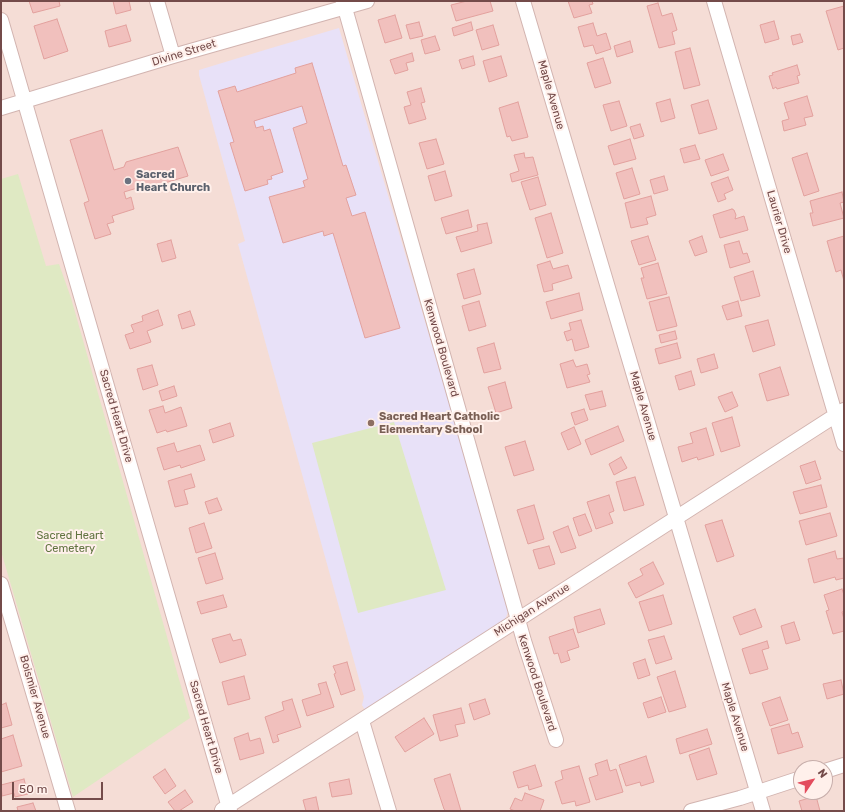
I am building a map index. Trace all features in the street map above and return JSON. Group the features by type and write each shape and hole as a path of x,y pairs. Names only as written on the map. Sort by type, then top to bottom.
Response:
{"street":[{"path":"157,1 173,56"},
{"name":"Divine Street","path":"1,108 344,4 367,1"},
{"name":"Maple Avenue","path":"523,1 763,811"},
{"name":"Laurier Drive","path":"714,1 840,413 844,444"},
{"name":"Kenwood Boulevard","path":"344,4 518,620 556,740"},
{"name":"Sacred Heart Drive","path":"1,20 227,809"},
{"name":"Michigan Avenue","path":"227,809 840,413"},
{"name":"Boismier Avenue","path":"1,584 68,811"},
{"path":"362,721 389,811"},
{"path":"833,769 844,766"},
{"path":"691,811 740,798 793,781"}],"shaded area":[{"path":"1,1 844,1 844,811 1,811"},
{"name":"Sacred Heart Catholic Elementary School","path":"339,28 507,601 508,612 505,620 365,710 362,705 364,697 238,244 245,241 199,75 199,70"}],"green space":[{"name":"Sacred Heart Cemetery","path":"18,174 46,266 59,264 71,298 190,718 73,797 1,551 1,179"},
{"path":"394,422 446,590 358,613 312,443"}],"building":[{"path":"29,1 59,1 60,6 33,13"},
{"path":"113,1 129,1 131,10 116,14"},
{"path":"467,1 490,1 493,11 456,21 451,5"},
{"path":"568,1 592,1 593,4 589,5 592,13 574,18"},
{"path":"658,3 662,16 672,13 677,30 672,32 675,44 659,48 647,6"},
{"path":"844,6 844,48 838,50 826,11"},
{"path":"395,15 402,38 385,43 378,20"},
{"path":"57,19 68,51 44,59 34,26"},
{"path":"774,21 779,39 765,43 760,25"},
{"path":"419,22 423,36 410,39 406,25"},
{"path":"471,22 473,30 454,36 452,28"},
{"path":"593,23 597,36 606,33 611,49 596,54 593,45 584,47 578,27"},
{"path":"126,25 131,41 109,47 105,31"},
{"path":"493,25 499,45 482,50 476,30"},
{"path":"800,34 803,42 793,45 791,36"},
{"path":"435,36 440,50 425,54 421,40"},
{"path":"630,41 633,52 617,57 614,46"},
{"path":"690,48 700,85 684,89 675,52"},
{"path":"412,53 414,61 406,63 408,70 395,74 390,60"},
{"path":"473,56 475,65 462,69 459,60"},
{"path":"501,56 507,76 489,82 483,61"},
{"path":"603,58 611,83 595,88 587,63"},
{"path":"312,63 343,166 346,165 356,195 346,198 352,216 365,212 400,328 365,338 333,233 324,236 323,231 283,243 269,197 305,187 303,181 308,179 293,128 307,123 302,106 254,121 256,128 263,126 264,131 270,129 283,172 271,176 272,179 267,180 268,184 245,191 230,143 234,142 218,91 235,86 237,92 296,73 295,68"},
{"path":"797,65 800,75 797,76 799,83 777,89 776,87 773,89 769,76 773,75 772,73"},
{"path":"421,88 425,102 421,103 426,119 409,124 404,107 411,105 407,92"},
{"path":"807,96 813,116 804,118 806,125 784,131 782,121 789,119 784,103"},
{"path":"670,99 675,118 661,122 656,103"},
{"path":"708,100 717,129 699,134 691,105"},
{"path":"619,101 627,126 611,131 603,105"},
{"path":"518,102 528,137 512,141 510,136 507,137 499,108"},
{"path":"640,124 644,136 634,139 630,127"},
{"name":"Sacred Heart Church","path":"102,130 114,170 124,167 126,162 178,147 188,176 148,188 147,185 124,192 126,199 131,197 134,209 112,216 114,222 107,224 111,234 95,239 84,203 89,201 70,140"},
{"path":"436,139 444,164 427,169 419,143"},
{"path":"630,139 636,159 614,165 608,146"},
{"path":"695,145 700,159 684,163 680,149"},
{"path":"524,153 525,158 533,157 538,175 512,182 510,174 519,171 514,155"},
{"path":"807,153 819,191 804,196 792,158"},
{"path":"723,154 729,170 711,176 705,160"},
{"path":"632,168 640,194 624,199 616,173"},
{"path":"445,171 452,196 435,201 428,176"},
{"path":"664,176 668,190 654,194 650,180"},
{"path":"538,177 546,205 530,210 521,182"},
{"path":"728,177 733,190 724,194 726,199 718,202 711,183"},
{"path":"842,192 844,202 840,203 844,218 813,226 810,213 813,213 810,201"},
{"path":"651,196 656,215 646,218 648,224 631,228 625,203"},
{"path":"732,209 736,215 735,219 744,216 748,230 720,238 713,215"},
{"path":"468,210 472,227 446,234 441,218"},
{"path":"551,213 563,253 547,258 535,218"},
{"path":"487,223 492,243 461,252 456,237 478,231 477,225"},
{"path":"648,236 656,260 639,265 631,241"},
{"path":"702,236 707,252 695,256 689,241"},
{"path":"844,236 844,281 841,270 836,272 827,241"},
{"path":"171,240 176,258 162,262 157,244"},
{"path":"739,241 743,254 747,253 750,262 730,268 724,245"},
{"path":"550,261 553,269 568,265 572,278 552,284 553,290 544,292 537,265"},
{"path":"658,263 667,294 647,299 641,278 644,278 641,268"},
{"path":"474,269 481,294 464,299 457,274"},
{"path":"753,271 760,296 741,301 734,277"},
{"path":"579,293 583,310 551,319 546,302"},
{"path":"669,297 677,326 657,331 649,302"},
{"path":"479,301 486,326 469,331 462,306"},
{"path":"738,301 742,316 727,320 722,306"},
{"path":"158,310 163,325 147,331 151,342 130,349 125,335 134,332 131,325 143,321 142,316"},
{"path":"190,311 195,325 182,329 178,315"},
{"path":"581,320 589,347 575,351 572,339 567,341 564,332 571,330 569,323"},
{"path":"768,320 775,345 753,352 745,326"},
{"path":"675,331 677,339 661,343 659,335"},
{"path":"494,343 501,369 484,373 477,348"},
{"path":"677,343 681,358 659,364 655,349"},
{"path":"714,354 718,368 701,373 697,359"},
{"path":"573,360 576,367 587,364 590,374 587,375 590,382 567,388 560,364"},
{"path":"152,365 158,385 143,390 137,369"},
{"path":"780,367 789,395 767,401 759,374"},
{"path":"691,371 695,385 679,390 675,376"},
{"path":"505,382 512,408 496,413 488,387"},
{"path":"174,386 177,396 162,401 159,391"},
{"path":"602,391 606,406 590,410 585,395"},
{"path":"732,392 738,406 725,412 718,397"},
{"path":"163,406 165,413 181,407 187,426 167,432 166,430 157,433 149,410"},
{"path":"584,409 588,420 575,425 571,413"},
{"path":"732,417 740,446 721,452 712,423"},
{"path":"230,423 234,436 213,443 209,430"},
{"path":"618,426 624,441 591,455 585,440"},
{"path":"574,427 581,444 568,450 561,433"},
{"path":"706,428 714,455 698,460 697,457 682,462 678,447 693,443 690,433"},
{"path":"525,441 534,470 514,476 505,447"},
{"path":"174,443 177,452 200,445 205,460 181,468 180,465 164,470 157,448"},
{"path":"621,457 627,468 614,475 609,464"},
{"path":"815,461 821,479 806,484 800,466"},
{"path":"191,474 195,487 184,490 188,504 175,507 168,481"},
{"path":"635,477 644,505 624,511 616,482"},
{"path":"821,485 827,507 800,514 793,492"},
{"path":"609,495 614,511 609,513 613,523 596,529 587,502"},
{"path":"217,498 222,510 209,514 205,502"},
{"path":"534,505 544,539 528,544 517,510"},
{"path":"830,513 837,536 806,545 799,521"},
{"path":"585,514 592,531 579,536 573,518"},
{"path":"722,520 734,556 717,562 705,525"},
{"path":"204,523 212,548 196,553 189,528"},
{"path":"568,526 576,548 561,553 553,532"},
{"path":"549,546 555,564 539,569 533,550"},
{"path":"835,551 837,559 844,558 844,578 836,580 835,577 814,583 808,559"},
{"path":"215,553 223,579 206,584 198,558"},
{"path":"653,562 664,584 636,598 628,583 643,575 640,569"},
{"path":"842,589 844,595 844,611 842,612 844,619 844,631 833,634 826,611 829,610 824,595"},
{"path":"223,595 227,607 201,614 197,602"},
{"path":"663,595 672,624 649,631 639,602"},
{"path":"600,609 605,624 578,633 574,617"},
{"path":"755,609 762,627 740,635 733,617"},
{"path":"794,622 800,640 786,644 781,626"},
{"path":"573,629 579,647 567,651 570,660 561,663 558,653 554,654 549,637"},
{"path":"230,634 233,641 241,639 246,655 220,663 212,639"},
{"path":"664,636 672,659 656,664 648,640"},
{"path":"767,641 769,648 762,650 768,669 750,674 742,649"},
{"path":"645,659 650,675 638,679 633,663"},
{"path":"347,662 355,690 341,695 333,666"},
{"path":"675,671 686,707 669,712 657,677"},
{"path":"244,676 250,699 228,705 222,682"},
{"path":"841,680 844,694 827,699 823,684"},
{"path":"326,682 334,707 307,716 302,700 321,694 318,684"},
{"path":"661,697 666,712 648,718 643,703"},
{"path":"780,697 788,720 770,726 762,703"},
{"path":"292,699 301,727 277,735 279,741 273,743 265,717 284,710 282,702"},
{"path":"485,699 490,714 474,720 469,704"},
{"path":"6,703 12,725 1,728 1,705"},
{"path":"461,708 465,723 455,725 458,736 440,741 433,715"},
{"path":"424,718 434,734 405,752 395,737"},
{"path":"789,724 792,734 798,732 803,747 778,754 771,729"},
{"path":"707,729 712,744 680,754 676,739"},
{"path":"248,733 250,741 260,738 264,753 240,760 234,738"},
{"path":"13,735 22,766 1,772 1,739"},
{"path":"709,748 717,774 697,780 689,755"},
{"path":"646,756 654,782 641,786 640,782 626,786 619,765"},
{"path":"607,760 610,771 616,769 623,792 596,800 589,778 598,775 595,764"},
{"path":"535,765 542,786 529,790 528,785 518,788 513,772"},
{"path":"579,766 590,802 576,806 575,801 562,804 555,782 563,779 561,771"},
{"path":"165,769 176,786 165,794 153,777"},
{"path":"450,774 461,811 442,811 445,810 434,779"},
{"path":"24,779 28,794 15,797 14,793 2,796 1,785"},
{"path":"349,779 352,794 332,797 329,783"},
{"path":"185,790 193,802 179,811 175,811 168,802"},
{"path":"525,793 544,800 540,811 515,811 510,809 515,798 522,801"},
{"path":"316,797 319,811 306,811 303,800"},
{"path":"817,800 820,811 802,811 799,801"},
{"path":"33,803 36,811 18,811 17,807"}],"place":[{"name":"Sacred Heart Church","path":"128,181"},
{"name":"Sacred Heart Catholic Elementary School","path":"371,423"}]}
